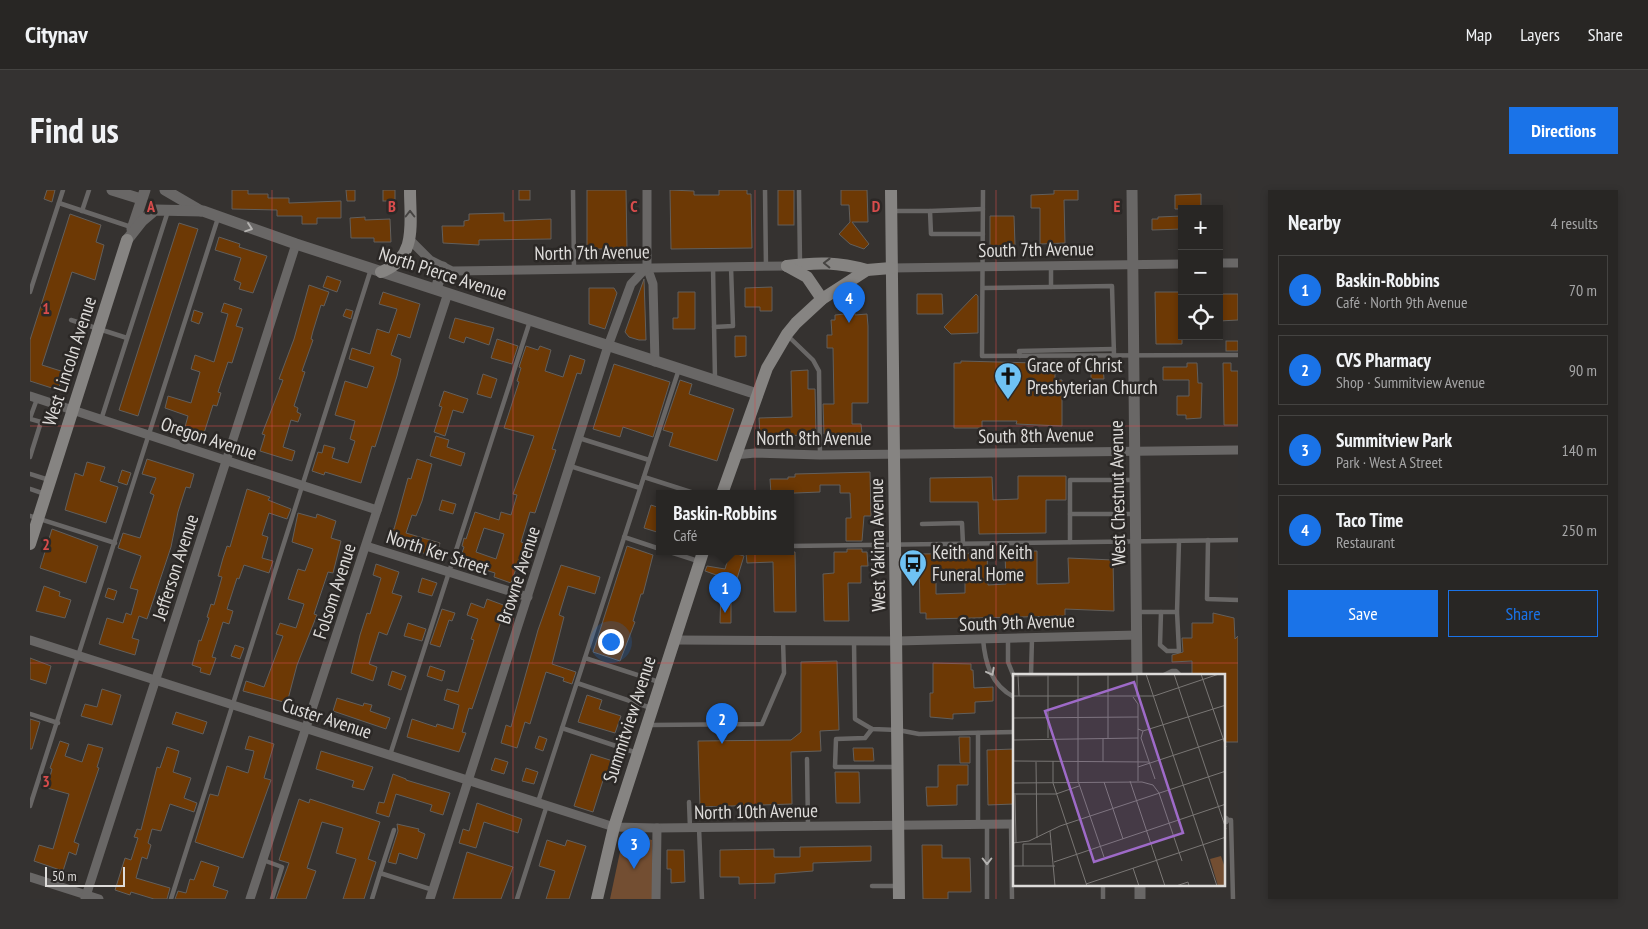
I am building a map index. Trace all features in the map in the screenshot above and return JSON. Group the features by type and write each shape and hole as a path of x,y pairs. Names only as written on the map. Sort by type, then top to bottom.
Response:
{"main road":[{"path":"376,270 393,267 403,259 409,239 410,190"},
{"name":"West Yakima Avenue","path":"891,190 899,893"},
{"name":"West Lincoln Avenue","path":"30,544 34,517 46,494 127,240"},
{"path":"794,266 841,263 867,270 891,268"},
{"path":"794,266 807,277 822,299"},
{"path":"723,490 757,394 768,368 787,334 822,299 867,270"},
{"name":"Summitview Avenue","path":"597,899 614,826 701,557"}],"street":[{"path":"112,190 143,195"},
{"path":"164,190 203,212"},
{"path":"647,190 647,267 653,284 655,362"},
{"name":"West Chestnut Avenue","path":"1132,190 1137,674"},
{"name":"West Lincoln Avenue","path":"127,240 143,195"},
{"name":"North Pierce Avenue","path":"127,240 142,221 155,210 203,212 757,394"},
{"name":"North 7th Avenue","path":"409,239 430,260 452,271 794,266"},
{"name":"Jefferson Avenue","path":"85,897 296,244"},
{"path":"1223,263 1238,263"},
{"name":"South 7th Avenue","path":"891,268 1178,264"},
{"path":"442,291 443,267"},
{"name":"Browne Avenue","path":"431,895 608,346 631,284 647,267"},
{"name":"Folsom Avenue","path":"250,899 366,546 442,291"},
{"name":"Oregon Avenue","path":"33,398 377,510"},
{"name":"South 8th Avenue","path":"894,454 1238,450"},
{"name":"North 8th Avenue","path":"734,455 756,453 820,455 894,454"},
{"name":"North Ker Street","path":"366,546 528,598"},
{"name":"South 9th Avenue","path":"674,640 897,641 1137,635"},
{"name":"Custer Avenue","path":"30,640 614,826"},
{"name":"North 10th Avenue","path":"614,826 695,828 1013,824"},
{"path":"656,899 657,828"},
{"path":"30,877 85,897 99,899"},
{"path":"1140,886 1140,899"}],"lane":[{"path":"30,292 63,190"},
{"path":"82,211 89,190"},
{"path":"573,190 574,269"},
{"path":"765,190 766,266"},
{"path":"794,266 799,190"},
{"path":"983,190 982,356 1238,355"},
{"path":"58,203 132,227"},
{"path":"891,211 983,209"},
{"path":"101,420 168,210"},
{"path":"930,211 930,234 983,234"},
{"path":"30,806 80,656 218,217"},
{"path":"1051,265 1051,287"},
{"path":"713,267 715,381"},
{"path":"714,327 733,326 731,267"},
{"path":"171,899 303,486 376,270"},
{"path":"983,288 1112,286 1114,355"},
{"path":"71,320 127,338"},
{"path":"390,755 530,320"},
{"path":"787,334 813,360 819,372 820,455"},
{"path":"1020,356 1020,351 1114,349"},
{"path":"538,802 679,369"},
{"path":"30,457 41,422 30,418 33,398"},
{"path":"579,438 649,460"},
{"path":"570,466 640,488"},
{"path":"30,474 50,480"},
{"path":"644,477 685,490"},
{"path":"1070,542 1070,480 1134,480"},
{"path":"30,489 46,494"},
{"path":"1070,514 1135,514"},
{"path":"34,517 115,543"},
{"path":"922,524 962,523 963,544"},
{"path":"624,537 656,547"},
{"path":"1208,540 1207,599 1238,600"},
{"path":"794,546 1238,540"},
{"path":"1161,612 1160,645 1167,651 1179,651 1178,541"},
{"path":"689,555 701,557"},
{"path":"1136,612 1178,612"},
{"path":"1008,638 1008,662 1013,674"},
{"path":"1032,638 1032,674"},
{"path":"983,639 985,661 989,670 1001,690 1013,696"},
{"path":"647,725 762,724 784,673 783,640"},
{"path":"854,641 855,719 872,729 898,730 918,734 1013,732"},
{"path":"585,658 660,683"},
{"path":"1166,674 1176,671 1179,674"},
{"path":"577,683 652,708"},
{"path":"30,714 58,723"},
{"path":"562,728 638,753"},
{"path":"872,729 865,738 836,739 835,767 898,767"},
{"path":"978,733 987,899"},
{"path":"807,759 808,826"},
{"path":"689,802 695,828 702,899"},
{"path":"517,899 547,805"},
{"path":"1226,820 1231,820 1233,899"},
{"path":"1012,899 1013,824"},
{"path":"373,899 394,830"},
{"path":"263,860 282,867 272,899"},
{"path":"380,873 431,895"},
{"path":"872,886 899,893"},
{"path":"1103,886 1103,899"}],"shaded area":[{"path":"624,833 652,840 652,899 610,899"}],"building":[{"path":"47,190 55,190 52,202 44,199"},
{"path":"232,190 248,190 248,194 268,194 268,198 289,198 289,203 341,201 341,218 317,218 317,224 302,224 302,216 277,216 277,210 232,209"},
{"path":"346,190 355,190 355,201 347,201"},
{"path":"383,190 395,190 395,201 383,201"},
{"path":"519,190 530,190 530,200 519,200"},
{"path":"587,190 626,190 627,249 587,249"},
{"path":"670,190 694,191 694,195 719,195 719,190 747,190 747,194 751,194 752,248 671,249"},
{"path":"778,190 794,190 794,225 778,225"},
{"path":"841,190 867,190 868,222 852,222 869,244 864,249 850,244 839,234 850,222 849,205 841,205"},
{"path":"1054,190 1078,190 1078,200 1064,200 1065,243 1040,244 1040,208 1031,208 1031,195 1054,194"},
{"path":"1201,194 1201,205 1178,205 1178,209 1175,209 1175,195"},
{"path":"504,213 504,221 551,219 551,239 479,240 479,245 443,243 442,226 464,226 464,221 469,220 469,214"},
{"path":"70,214 101,225 96,242 104,245 95,280 72,272 42,365 64,372 58,390 30,381 30,340"},
{"path":"990,216 1014,216 1015,245 990,246"},
{"path":"1178,216 1178,229 1152,230 1152,219 1158,219 1158,217"},
{"path":"365,217 365,220 390,219 391,242 374,242 374,238 351,238 350,218"},
{"path":"179,223 198,229 138,416 119,410"},
{"path":"219,237 240,244 239,247 267,256 253,293 239,289 241,283 234,280 241,258 215,250"},
{"path":"327,276 341,281 337,292 323,287"},
{"path":"644,279 646,340 639,340 629,337 625,332"},
{"path":"309,285 329,292 324,306 321,305 311,339 313,340 302,371 305,372 294,406 298,408 297,412 301,414 298,422 291,420 283,447 295,451 292,461 260,451 265,435 262,434 283,380 279,379 294,339"},
{"path":"772,287 772,311 760,311 760,307 745,307 745,288"},
{"path":"589,288 614,288 617,293 605,329 589,324"},
{"path":"383,292 420,304 410,338 398,334 391,355 401,359 375,447 372,446 361,483 325,472 324,475 312,471 318,452 322,453 324,445 335,448 332,458 348,463 355,441 350,439 355,421 335,415 345,381 367,388 374,367 349,359 352,348 370,354 377,329 389,333 397,309 379,304"},
{"path":"678,292 695,292 695,329 673,329 673,318 678,318"},
{"path":"1155,292 1178,292 1178,340 1182,340 1182,344 1156,344"},
{"path":"917,294 942,294 943,314 917,314"},
{"path":"976,294 978,296 978,333 951,334 944,327"},
{"path":"1223,294 1238,294 1238,320 1223,321"},
{"path":"224,303 242,309 236,326 243,328 232,363 228,362 218,392 221,393 217,406 213,405 204,433 185,427 188,416 165,408 168,396 191,403 200,372 191,369 195,355 214,362 228,314 221,312"},
{"path":"346,309 353,311 351,319 343,316"},
{"path":"194,310 203,313 199,324 191,321"},
{"path":"855,313 855,315 867,314 868,326 868,403 852,403 852,424 861,424 862,433 824,434 823,404 834,404 833,348 827,348 827,335 832,335 831,320 835,320 835,315"},
{"path":"455,318 494,328 489,345 466,337 464,343 449,338"},
{"path":"735,336 746,336 746,356 735,357"},
{"path":"497,339 518,346 512,364 491,358"},
{"path":"1226,341 1238,341 1238,351 1226,351"},
{"path":"526,346 538,350 540,346 551,350 545,371 563,377 570,355 585,360 581,374 577,373 552,449 556,450 535,513 530,512 521,542 525,543 511,583 494,577 495,573 459,562 464,547 462,546 464,538 466,539 475,512 499,520 501,512 511,515 517,495 513,494 534,436 504,428 519,382 517,381 521,368 519,367","holes":["484,528 504,534 496,559 476,552"]},
{"name":"Grace of Christ Presbyterian Church","path":"961,361 1035,363 1035,370 1055,369 1055,380 1062,380 1062,426 1016,424 1017,421 982,421 982,428 954,428 954,363 961,363"},
{"path":"1187,363 1197,363 1198,383 1202,383 1201,418 1186,419 1186,415 1177,415 1177,396 1189,396 1189,380 1163,380 1163,367 1187,367"},
{"path":"1223,363 1231,363 1231,371 1238,371 1238,425 1224,425"},
{"path":"614,364 670,382 653,437 623,427 620,437 593,429"},
{"path":"1091,367 1103,367 1104,379 1091,379"},
{"path":"808,370 808,389 815,389 816,435 760,436 759,418 792,417 791,371"},
{"path":"483,374 497,379 491,398 477,394"},
{"path":"680,380 692,384 689,394 734,409 717,461 669,446 673,433 663,430"},
{"path":"444,391 468,399 463,413 453,410 445,436 434,432 442,407 439,406"},
{"path":"436,436 449,440 447,447 465,453 461,466 430,456"},
{"path":"147,459 194,474 190,488 186,487 178,512 171,547 147,619 139,616 132,638 139,640 135,655 99,644 107,618 123,623 126,613 131,615 138,590 130,588 141,556 118,548 123,533 140,538 154,495 150,493 156,478 142,474"},
{"path":"417,459 432,464 422,501 416,516 412,515 406,533 440,543 436,557 420,552 421,548 388,538 391,529 394,529 408,478 411,479"},
{"path":"87,462 105,467 100,481 118,487 106,523 65,510 75,473 83,476"},
{"path":"122,470 131,473 127,485 118,482"},
{"path":"870,472 871,516 864,516 862,541 846,541 846,518 851,518 850,493 840,493 840,485 820,485 820,492 794,493 794,490 771,490 770,479 788,479 788,477 795,477 795,474"},
{"path":"1018,476 1066,476 1066,500 1046,500 1046,533 979,534 978,502 930,502 930,478 992,477 993,500 1018,499"},
{"path":"247,489 270,497 268,500 291,509 287,519 269,513 262,535 268,537 262,558 273,561 269,573 244,565 239,579 237,578 227,609 233,611 229,624 223,622 212,657 216,658 210,675 200,672 201,668 192,665 199,640 201,641 209,618 207,617 211,604 214,605 222,577 218,576 223,558 227,546 230,547"},
{"path":"442,500 456,504 453,514 439,510"},
{"path":"651,505 656,507 656,532 644,528"},
{"path":"298,513 316,518 317,514 336,521 331,538 341,541 333,573 328,572 314,614 317,615 297,665 287,703 243,691 246,681 264,687 283,636 276,634 280,623 296,628 304,604 288,599 298,569 305,571 313,549 292,542"},
{"path":"52,529 98,546 86,583 40,568"},
{"path":"627,546 653,555 643,594 641,594 633,621 635,622 620,661 593,652"},
{"path":"847,549 862,549 862,552 867,552 868,566 861,566 861,583 848,583 849,621 824,621 823,574 834,573 834,552 847,552"},
{"path":"1037,551 1037,584 1069,583 1068,558 1113,560 1114,611 1065,609 1065,616 926,619 926,613 920,613 919,554 987,553 988,585 1006,584 1005,552","holes":["965,573 965,593 936,594 936,574"]},
{"path":"794,552 796,612 774,612 773,562 747,563 746,555 794,555"},
{"path":"729,555 744,556 731,598 731,623 720,623 721,587 719,586 722,577 705,571 707,566 725,569"},
{"path":"376,564 399,572 392,593 402,596 387,635 379,632 369,664 377,667 373,681 351,673 360,635 367,613 370,614 381,578 373,575"},
{"path":"561,565 600,577 595,594 568,586 559,615 564,617 552,664 576,672 572,684 563,681 564,678 546,672 530,724 525,722 517,748 501,743 506,725 511,727 538,630"},
{"path":"422,578 437,583 432,596 418,592"},
{"path":"44,586 60,592 59,596 71,600 65,618 36,611"},
{"path":"108,588 117,591 114,600 105,597"},
{"path":"487,599 506,606 472,709 469,708 462,732 466,733 459,752 407,737 412,719 436,727 437,724 453,729 459,705 444,700 447,689 458,692 474,640 471,639 478,619 467,615 471,603 484,608"},
{"path":"442,609 455,613 452,621 449,620 440,647 430,644"},
{"path":"1213,613 1234,618 1235,639 1238,636 1238,742 1226,742 1226,674 1192,674 1192,661 1172,662 1172,655 1183,652 1182,638 1192,638 1192,623 1213,623"},
{"path":"408,623 426,629 422,641 404,636"},
{"path":"235,645 244,648 240,659 231,656"},
{"path":"30,658 51,666 46,684 30,679"},
{"path":"837,661 839,730 820,731 821,751 791,752 792,804 700,807 698,741 791,740 801,732 801,662"},
{"path":"933,663 971,664 974,688 993,687 993,701 975,702 975,713 953,714 953,719 930,717 930,693 933,693"},
{"path":"430,666 445,671 442,681 427,676"},
{"path":"392,671 406,676 401,690 388,685"},
{"path":"102,689 121,695 112,725 81,716 85,704 97,707"},
{"path":"587,695 602,700 599,709 621,716 615,733 578,722"},
{"path":"337,698 363,706 364,703 372,705 370,711 390,718 386,729 333,711"},
{"path":"176,712 207,722 203,734 172,724"},
{"path":"30,719 40,722 32,749 30,749"},
{"path":"249,736 274,744 264,778 271,780 243,858 195,842 210,794 218,796 227,766 248,773 254,751 245,749"},
{"path":"539,736 547,739 543,751 535,748"},
{"path":"959,737 970,737 970,763 960,763"},
{"path":"60,741 69,744 65,756 82,762 88,744 103,748 97,767 99,768 74,842 79,844 76,855 69,852 63,871 34,861 39,845 53,849 69,794 47,788 52,769 50,768"},
{"path":"167,747 179,751 173,772 191,778 184,798 197,803 194,812 170,804 161,831 152,829 148,843 151,845 147,859 142,857 136,878 170,888 167,899 154,899 131,892 130,895 115,890 125,858 131,860 138,838 134,837 137,829 141,830 157,767 160,768"},
{"path":"853,748 873,748 874,761 854,761"},
{"path":"1013,749 1013,804 988,805 987,750"},
{"path":"321,751 373,767 364,790 352,787 354,781 316,769"},
{"path":"591,754 619,763 615,777 605,774 593,812 574,806"},
{"path":"495,758 508,762 504,774 491,770"},
{"path":"938,765 968,765 968,785 957,785 957,805 927,806 926,787 938,787"},
{"path":"526,768 538,772 534,784 522,781"},
{"path":"835,772 859,772 860,803 836,803"},
{"path":"393,774 406,780 450,793 443,815 430,811 432,805 396,794 389,817 376,813 379,802 384,803"},
{"path":"299,799 309,803 310,799 380,822 368,859 376,862 364,899 343,899 356,859 336,853 343,828 322,822 307,868 316,871 306,899 276,899 289,863 279,860"},
{"path":"477,803 522,819 518,833 484,822 476,848 459,843 463,829 469,831"},
{"path":"397,824 419,829 418,831 425,834 417,859 399,853 396,864 388,862 398,831"},
{"path":"547,840 565,846 567,840 586,846 569,899 546,899 555,871 539,866"},
{"path":"922,845 942,845 942,858 970,858 971,892 948,892 948,899 923,899"},
{"path":"871,846 871,861 813,863 813,871 775,874 775,883 739,884 739,877 720,877 720,850 774,849 774,857 800,857 800,847"},
{"path":"667,850 684,850 685,882 671,883 671,869 667,869"},
{"path":"467,852 513,867 501,899 453,899"},
{"path":"201,861 219,867 213,886 228,891 225,899 175,899 178,891 186,893 190,879 194,880"}],"place":[{"name":"Taco Time","path":"849,323"},
{"name":"Grace of Christ Presbyterian Church","path":"1008,400"},
{"name":"Keith and Keith Funeral Home","path":"913,587"},
{"name":"Baskin-Robbins","path":"725,613"},
{"name":"CVS Pharmacy","path":"722,744"},
{"name":"Summitview Park","path":"634,869"}]}
